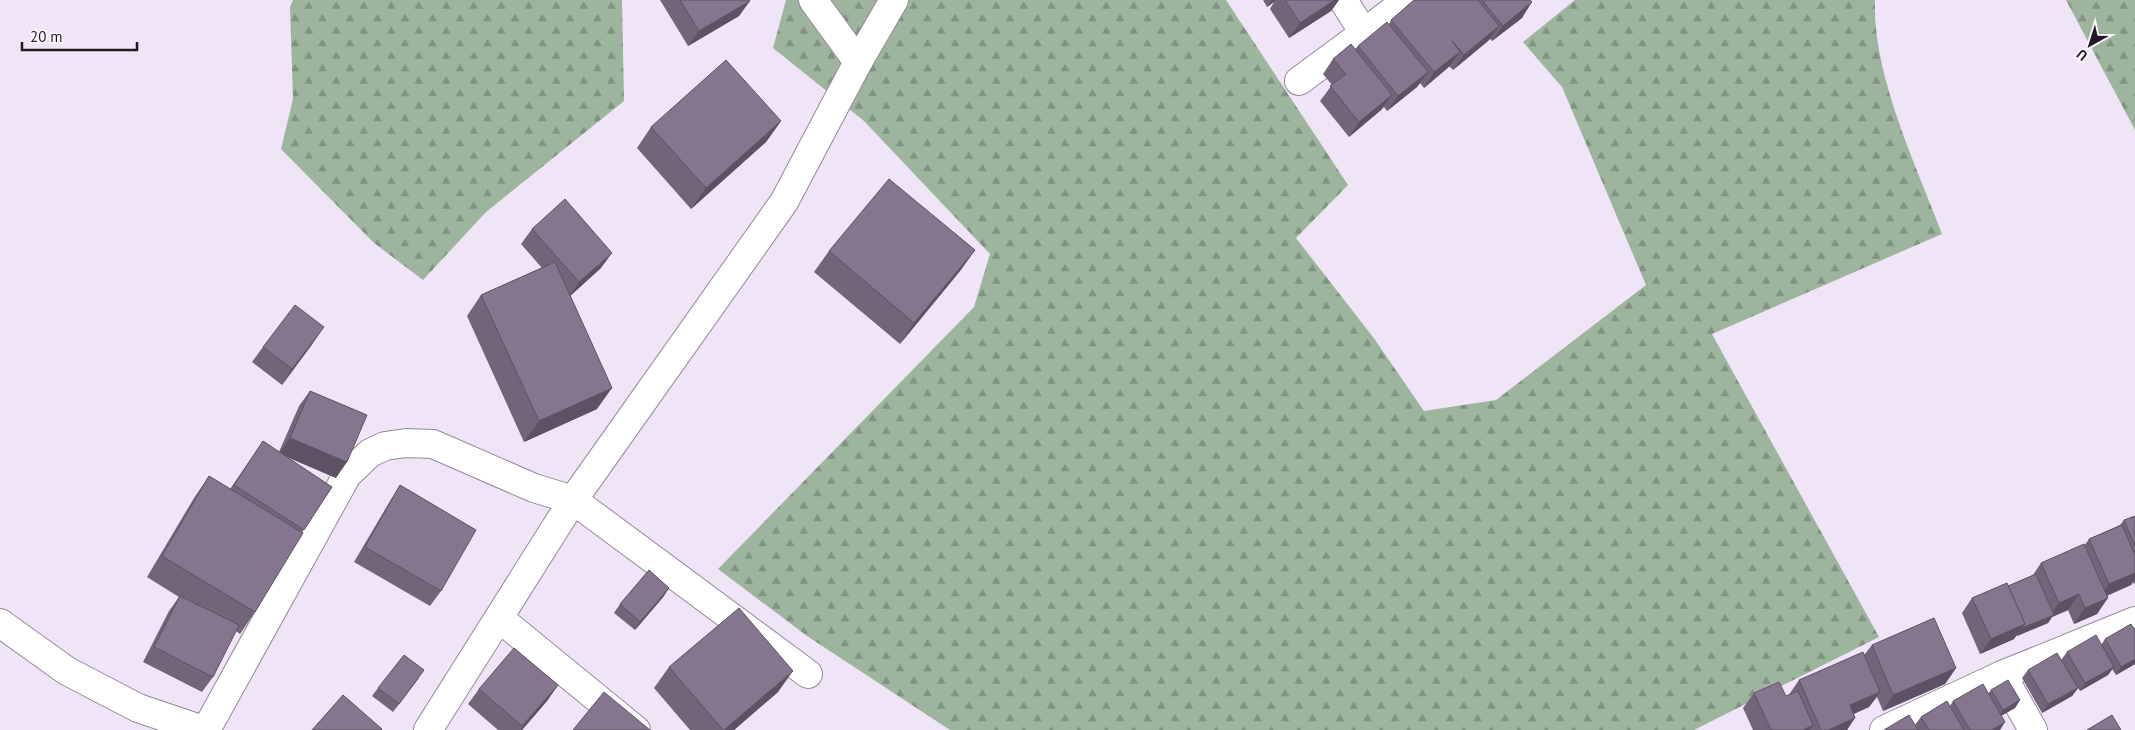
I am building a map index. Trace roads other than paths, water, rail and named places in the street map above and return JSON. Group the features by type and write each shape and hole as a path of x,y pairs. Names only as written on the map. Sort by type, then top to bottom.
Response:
{"street":[{"path":"812,0 858,62"},
{"path":"428,730 573,500 784,202 858,62 894,0"},
{"path":"1342,0 1364,33"},
{"path":"1299,81 1407,0"},
{"path":"0,623 67,671 138,708 205,730 347,474 370,453 392,445 406,443 433,444 534,488 573,500 808,674"},
{"path":"499,618 636,730"},
{"path":"1884,730 2002,675 2135,621"},
{"path":"2002,675 2033,730"}]}
